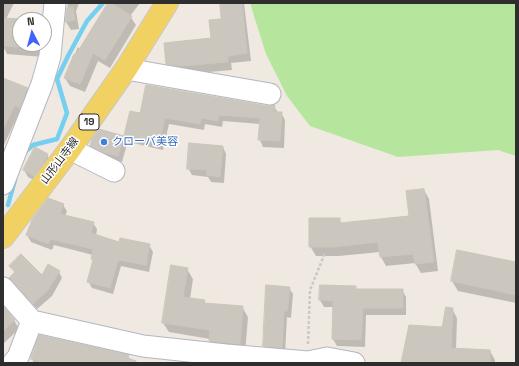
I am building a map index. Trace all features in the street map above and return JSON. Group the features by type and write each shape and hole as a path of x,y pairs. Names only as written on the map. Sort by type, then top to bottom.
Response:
{"main road":[{"name":"山形山寺線","path":"4,234 70,149 126,69 167,3"}],"street":[{"path":"3,184 42,84 50,56 55,3"},
{"path":"126,69 270,94"},
{"path":"70,149 114,171"},
{"path":"3,288 32,321 143,346 226,356 308,362 327,358 354,363"},
{"path":"13,363 18,357 32,321"}],"path":[{"path":"308,362 310,290 325,253"}],"green space":[{"path":"250,3 516,3 516,156 498,150 398,157 310,126 287,96 266,54"}],"building":[{"path":"108,3 111,3 132,16 105,60 93,53 80,84 64,78 74,54 76,54"},
{"path":"220,3 242,3 247,53 228,56 228,62 180,66 166,64 164,43 211,38 209,20 221,19"},
{"path":"73,7 75,20 65,22 67,8"},
{"path":"3,18 12,19 12,47 3,46"},
{"path":"3,78 28,88 20,108 15,105 3,129"},
{"path":"146,85 268,106 275,105 274,112 282,112 280,141 258,140 260,118 219,115 218,121 201,118 200,124 165,118 159,143 124,135 130,111 140,113"},
{"path":"99,129 124,136 118,156 102,152 90,146 92,139"},
{"path":"189,143 223,146 220,177 206,175 207,170 187,169"},
{"path":"35,147 48,154 34,176 23,170"},
{"path":"424,189 434,262 415,264 413,254 380,257 378,242 333,247 309,247 309,218 340,218 340,223 409,216 406,191"},
{"path":"48,198 64,204 60,214 94,222 91,233 119,242 120,238 150,244 146,265 118,260 110,288 87,282 93,260 91,259 93,249 50,239 48,244 26,235 32,220"},
{"path":"457,250 516,262 516,295 451,281"},
{"path":"21,254 42,275 48,264 60,271 48,290 33,304 9,278 15,272 9,266"},
{"path":"171,265 188,268 183,297 205,300 204,303 243,306 240,344 209,341 210,330 162,323"},
{"path":"266,285 290,287 287,311 284,311 282,348 263,346"},
{"path":"320,285 356,286 356,289 403,289 403,308 363,308 361,340 332,339 333,301 319,300"},
{"path":"3,306 15,320 3,331"},
{"path":"446,307 453,308 451,348 490,350 490,363 401,363 409,325 442,327"},
{"path":"39,335 129,355 128,358 136,361 136,363 44,363 31,359"}],"waterway":[{"path":"25,152 33,145 57,139 67,113 57,79 87,21 103,3"},
{"path":"8,205 15,180"}],"place":[{"name":"クローバ美容","path":"104,142"}]}
